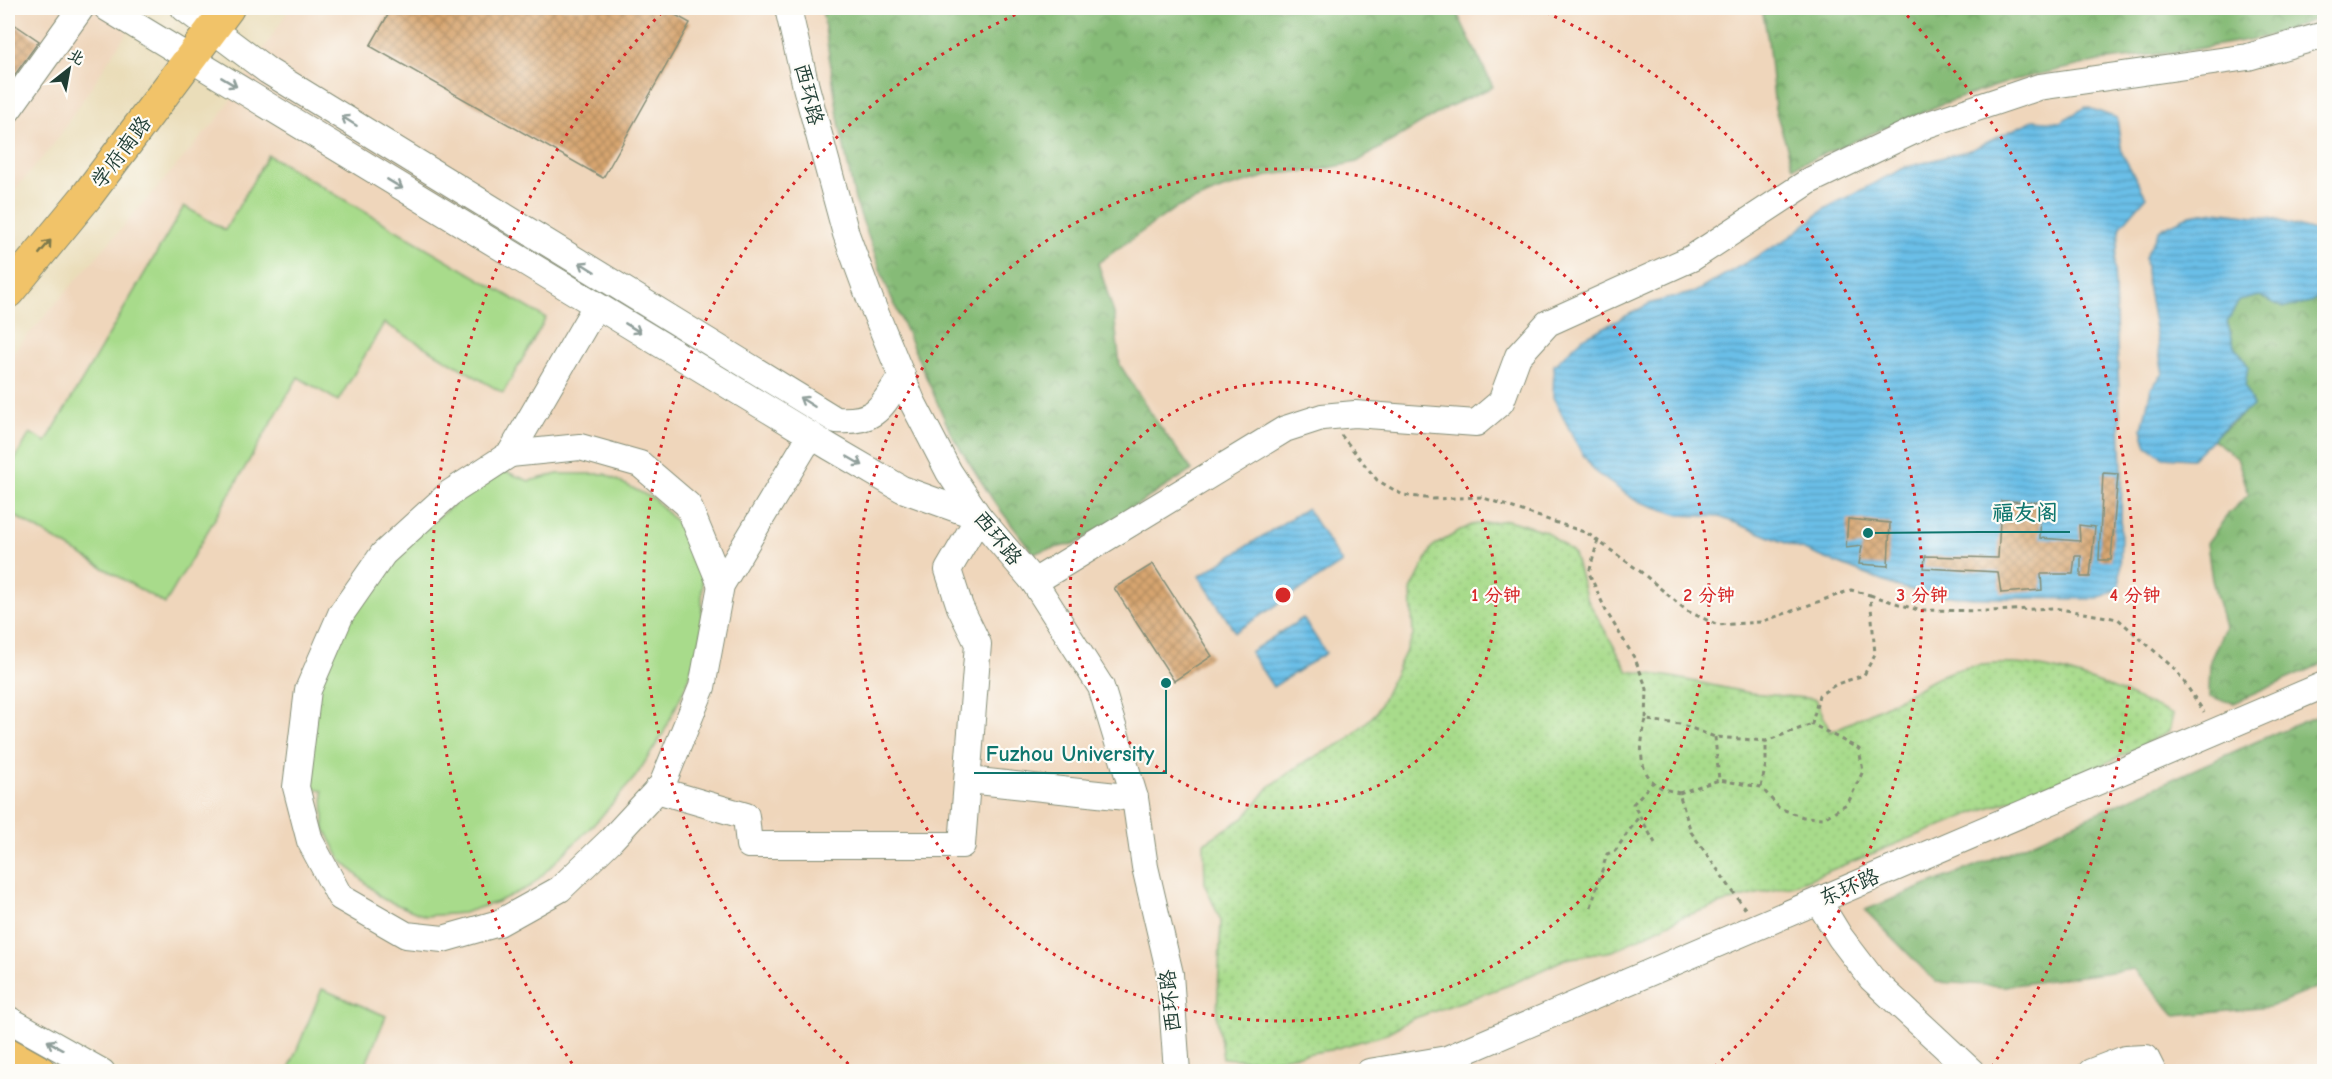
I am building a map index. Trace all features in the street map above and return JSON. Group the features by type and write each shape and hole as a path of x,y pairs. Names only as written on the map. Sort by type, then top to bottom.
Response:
{"main road":[{"name":"学府南路","path":"8,292 86,197 182,53 205,14"},
{"name":"学府南路","path":"8,260 182,53"}],"street":[{"path":"8,110 81,8"},
{"path":"107,8 549,278 902,489 979,517 948,570 960,607 978,644 969,780 962,845 748,845 746,816 657,790"},
{"name":"西环路","path":"788,8 806,87 846,234 912,401 949,472 979,517 1034,582 1101,687 1135,798 1145,867 1170,974 1177,1071"},
{"path":"205,14 268,71 836,420 856,421 879,410 902,375"},
{"path":"1034,582 1285,429 1329,417 1355,414 1476,423 1502,402 1518,356 1548,323 1692,258 1811,180 1926,125 2039,87 2248,57 2325,36"},
{"path":"549,278 563,252"},
{"path":"596,306 510,454 450,494 383,554 341,614 308,690 296,787 310,841 340,897 406,935 443,939 499,923 560,889 610,841 662,785 702,687 721,585 821,441 846,420"},
{"path":"510,454 580,447 640,464 688,505 721,585"},
{"name":"东环路","path":"1369,1071 1447,1059 2325,685"},
{"path":"969,780 1135,798"},
{"path":"1818,901 1840,937 1872,979 1972,1071"},
{"path":"8,1019 102,1071"},
{"path":"2091,1071 2124,1059 2146,1058 2153,1071"}],"path":[{"path":"1329,417 1377,480 1403,495 1433,499 1481,497 1587,533 1641,572 1687,611 1718,625 1761,622 1851,590 1918,610 1991,611 2054,608 2118,619 2176,670 2217,731"},
{"path":"1598,540 1589,573 1606,611 1635,659 1647,689 1646,720 1641,742 1645,772 1660,787 1679,793 1719,780 1761,787 1779,808 1803,817 1824,818 1848,803 1863,771 1859,749 1812,724 1766,741 1715,737 1680,724 1646,720"},
{"path":"1812,724 1819,695 1837,684 1864,675 1875,654 1870,595"},
{"path":"1715,737 1719,780"},
{"path":"1761,787 1766,764 1766,741"},
{"path":"1654,781 1634,804 1655,843"},
{"path":"1679,793 1691,832 1757,927"},
{"path":"1591,907 1607,854 1615,851 1640,815"}],"shaded area":[{"path":"8,8 143,8 54,144 8,198"},
{"path":"290,8 2324,8 2324,1071 125,1072 40,1029 8,1009 8,358 220,116"}],"green space":[{"path":"822,8 1461,8 1458,15 1493,87 1448,107 1357,162 1319,170 1275,174 1223,189 1174,209 1098,263 1114,314 1120,365 1156,421 1192,470 1077,543 1033,553 993,500 951,434 886,285 855,200 839,122"},
{"path":"1762,8 2324,8 2324,17 2265,37 2184,51 2099,61 2014,80 1942,104 1793,167 1775,109 1768,40"},
{"path":"268,155 546,318 503,393 384,323 338,401 298,377 165,604 8,512 8,472 30,433 46,442 184,206 225,230"},
{"path":"2324,294 2324,663 2234,703 2209,697 2210,661 2225,627 2212,580 2207,543 2229,513 2249,494 2237,457 2212,439 2253,406 2245,386 2248,366 2234,344 2227,321 2239,301 2260,296 2284,308 2310,302"},
{"path":"499,469 529,481 558,474 605,474 654,499 679,525 702,575 702,635 689,679 663,734 636,776 599,819 531,886 497,902 463,913 425,916 383,899 341,860 324,827 323,791 304,784 316,692 348,619 396,550"},
{"path":"1508,520 1545,531 1574,554 1586,597 1628,671 1672,677 1750,693 1816,699 1830,732 1953,671 1982,665 2010,664 2038,667 2094,681 2173,715 2169,731 2124,755 2066,780 1968,815 1794,885 1740,898 1682,917 1613,951 1565,959 1512,984 1412,1019 1383,1035 1330,1050 1261,1061 1223,1058 1217,1017 1221,921 1205,885 1204,843 1245,817 1269,787 1303,763 1346,741 1376,713 1413,636 1411,590 1433,546 1471,525"},
{"path":"2324,713 2324,985 2269,1007 2176,1016 2134,969 2005,986 1936,982 1865,910 2012,851"},
{"path":"322,989 386,1016 363,1071 288,1071"}],"water":[{"path":"2086,107 2117,118 2122,153 2146,197 2121,226 2114,265 2122,470 2120,587 2098,599 1973,598 1929,594 1895,586 1720,517 1679,515 1635,500 1595,472 1580,450 1553,397 1554,365 1583,338 1651,303 1695,292 1787,239 1826,208 1904,168 1973,149 2033,120 2060,122"},
{"path":"2216,211 2270,218 2324,234 2324,294 2310,302 2284,308 2260,296 2239,301 2227,322 2234,344 2248,366 2245,386 2253,406 2229,423 2192,459 2163,457 2147,446 2142,429 2151,388 2163,374 2147,284 2145,258 2159,230 2190,215"},
{"path":"1307,508 1342,563 1235,632 1199,576"},
{"path":"1303,618 1326,653 1273,687 1250,652"}],"building":[{"path":"392,8 663,8 690,23 603,178 370,46"},
{"path":"8,20 39,41 14,76 8,71"},
{"path":"2103,473 2118,474 2111,560 2099,560"},
{"path":"2001,501 2041,502 2040,538 2080,541 2079,525 2095,527 2090,577 2081,577 2081,556 2075,556 2073,574 2041,574 2042,590 2001,593 1998,572 1924,568 1925,556 1998,558"},
{"path":"1848,519 1890,523 1888,566 1859,564 1862,546 1846,548"},
{"path":"1153,564 1212,656 1174,681 1114,588"}],"place":[{"name":"福友阁","path":"1868,533"},
{"name":"Fuzhou University","path":"1166,683"}]}
